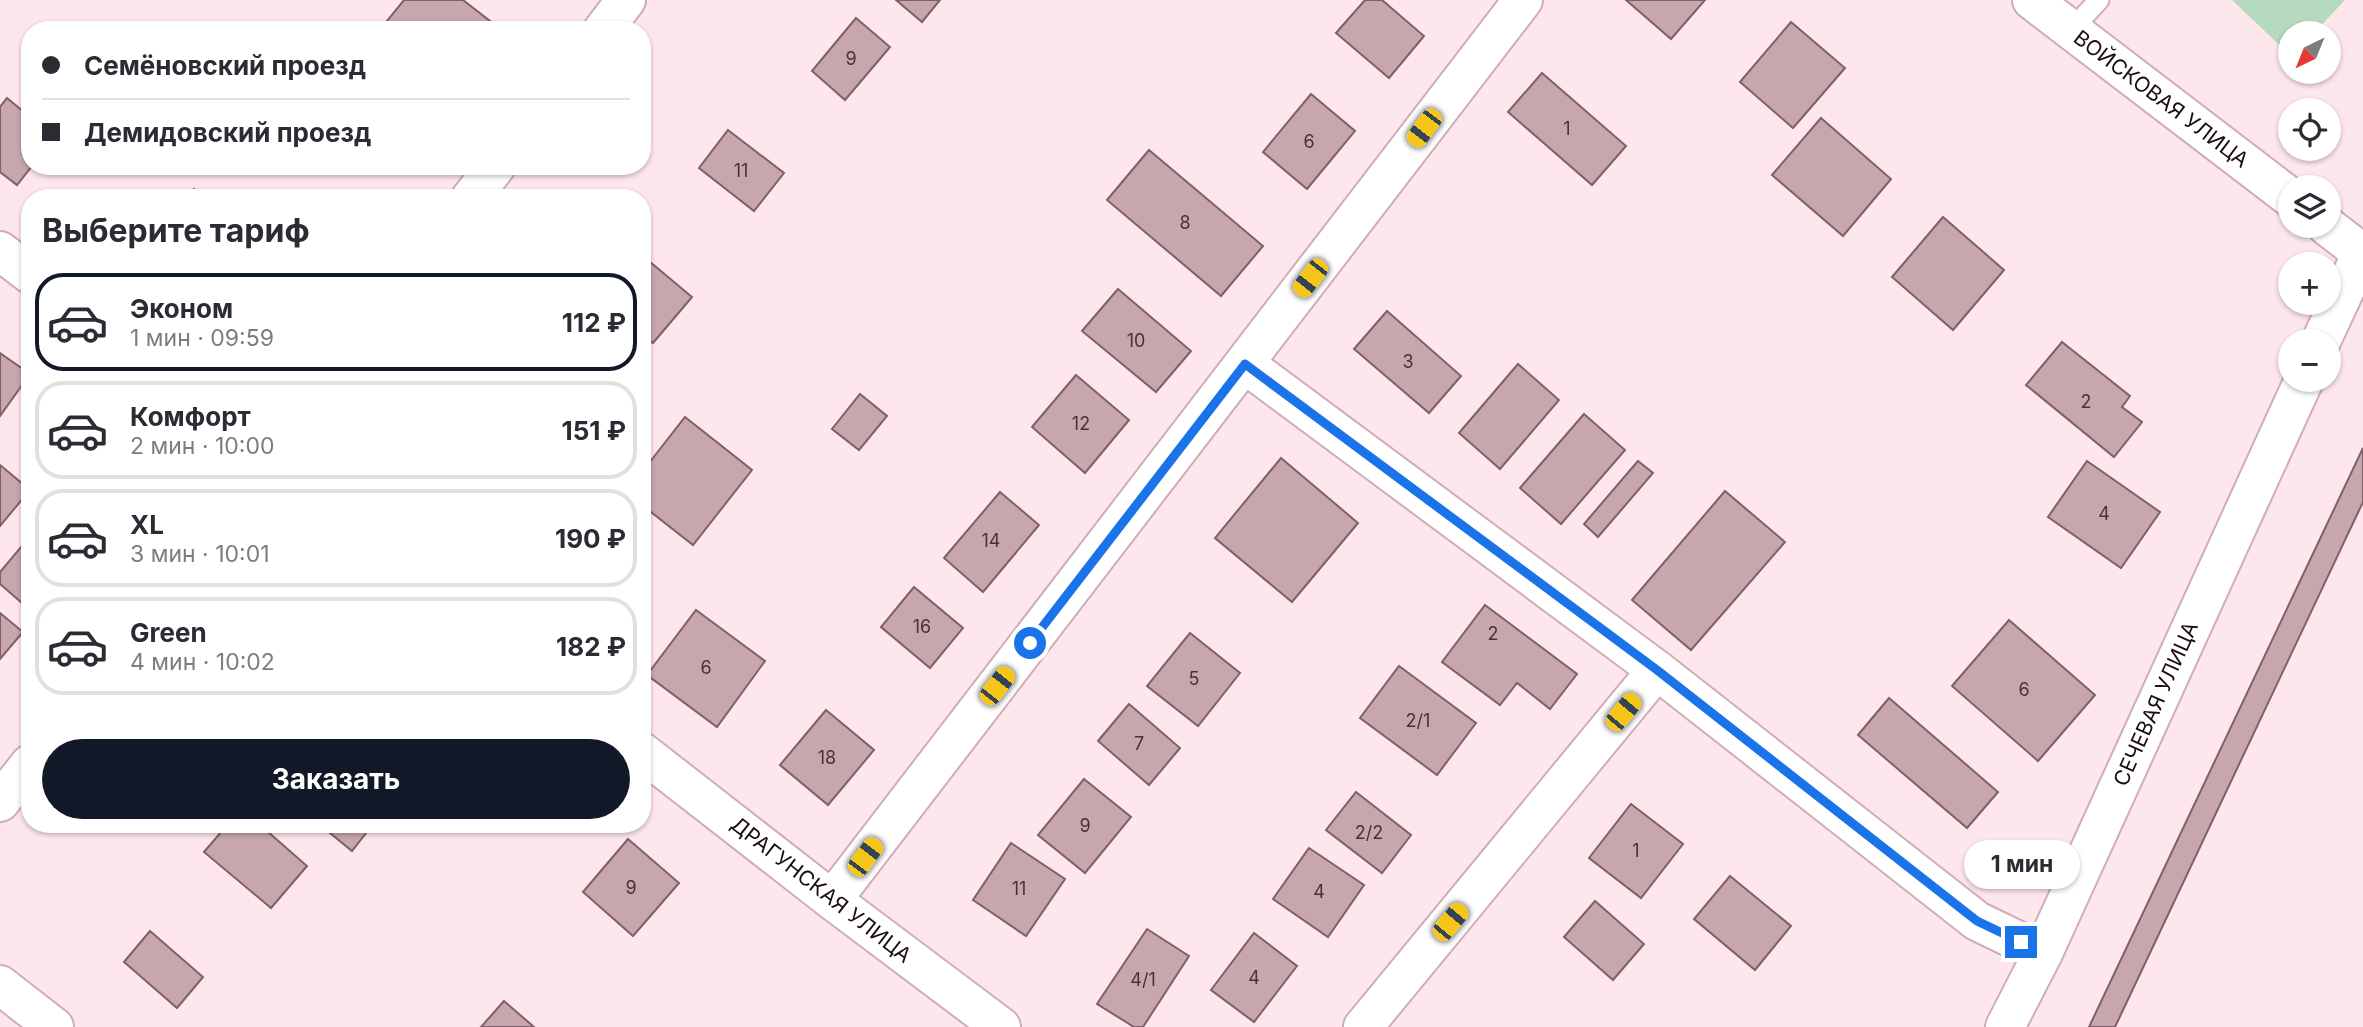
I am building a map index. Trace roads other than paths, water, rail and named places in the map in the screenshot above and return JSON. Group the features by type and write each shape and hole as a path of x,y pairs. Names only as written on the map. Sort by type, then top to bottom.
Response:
{"street":[{"path":"610,21 626,0"},
{"path":"832,900 1522,0"},
{"name":"ВОЙСКОВАЯ УЛИЦА","path":"2032,0 2278,188"},
{"path":"478,189 489,175"},
{"path":"2327,329 2362,253 2341,237"},
{"path":"0,251 21,267"},
{"path":"1245,364 1657,670 1977,921 2043,953"},
{"name":"СЕЧЕВАЯ УЛИЦА","path":"2005,1027 2043,953 2299,392"},
{"path":"1363,1027 1657,670"},
{"name":"ДРАГУНСКАЯ УЛИЦА","path":"651,759 1000,1027"},
{"path":"0,802 21,775"},
{"path":"0,985 54,1027"}],"lane":[{"path":"2071,30 2099,0"}]}
